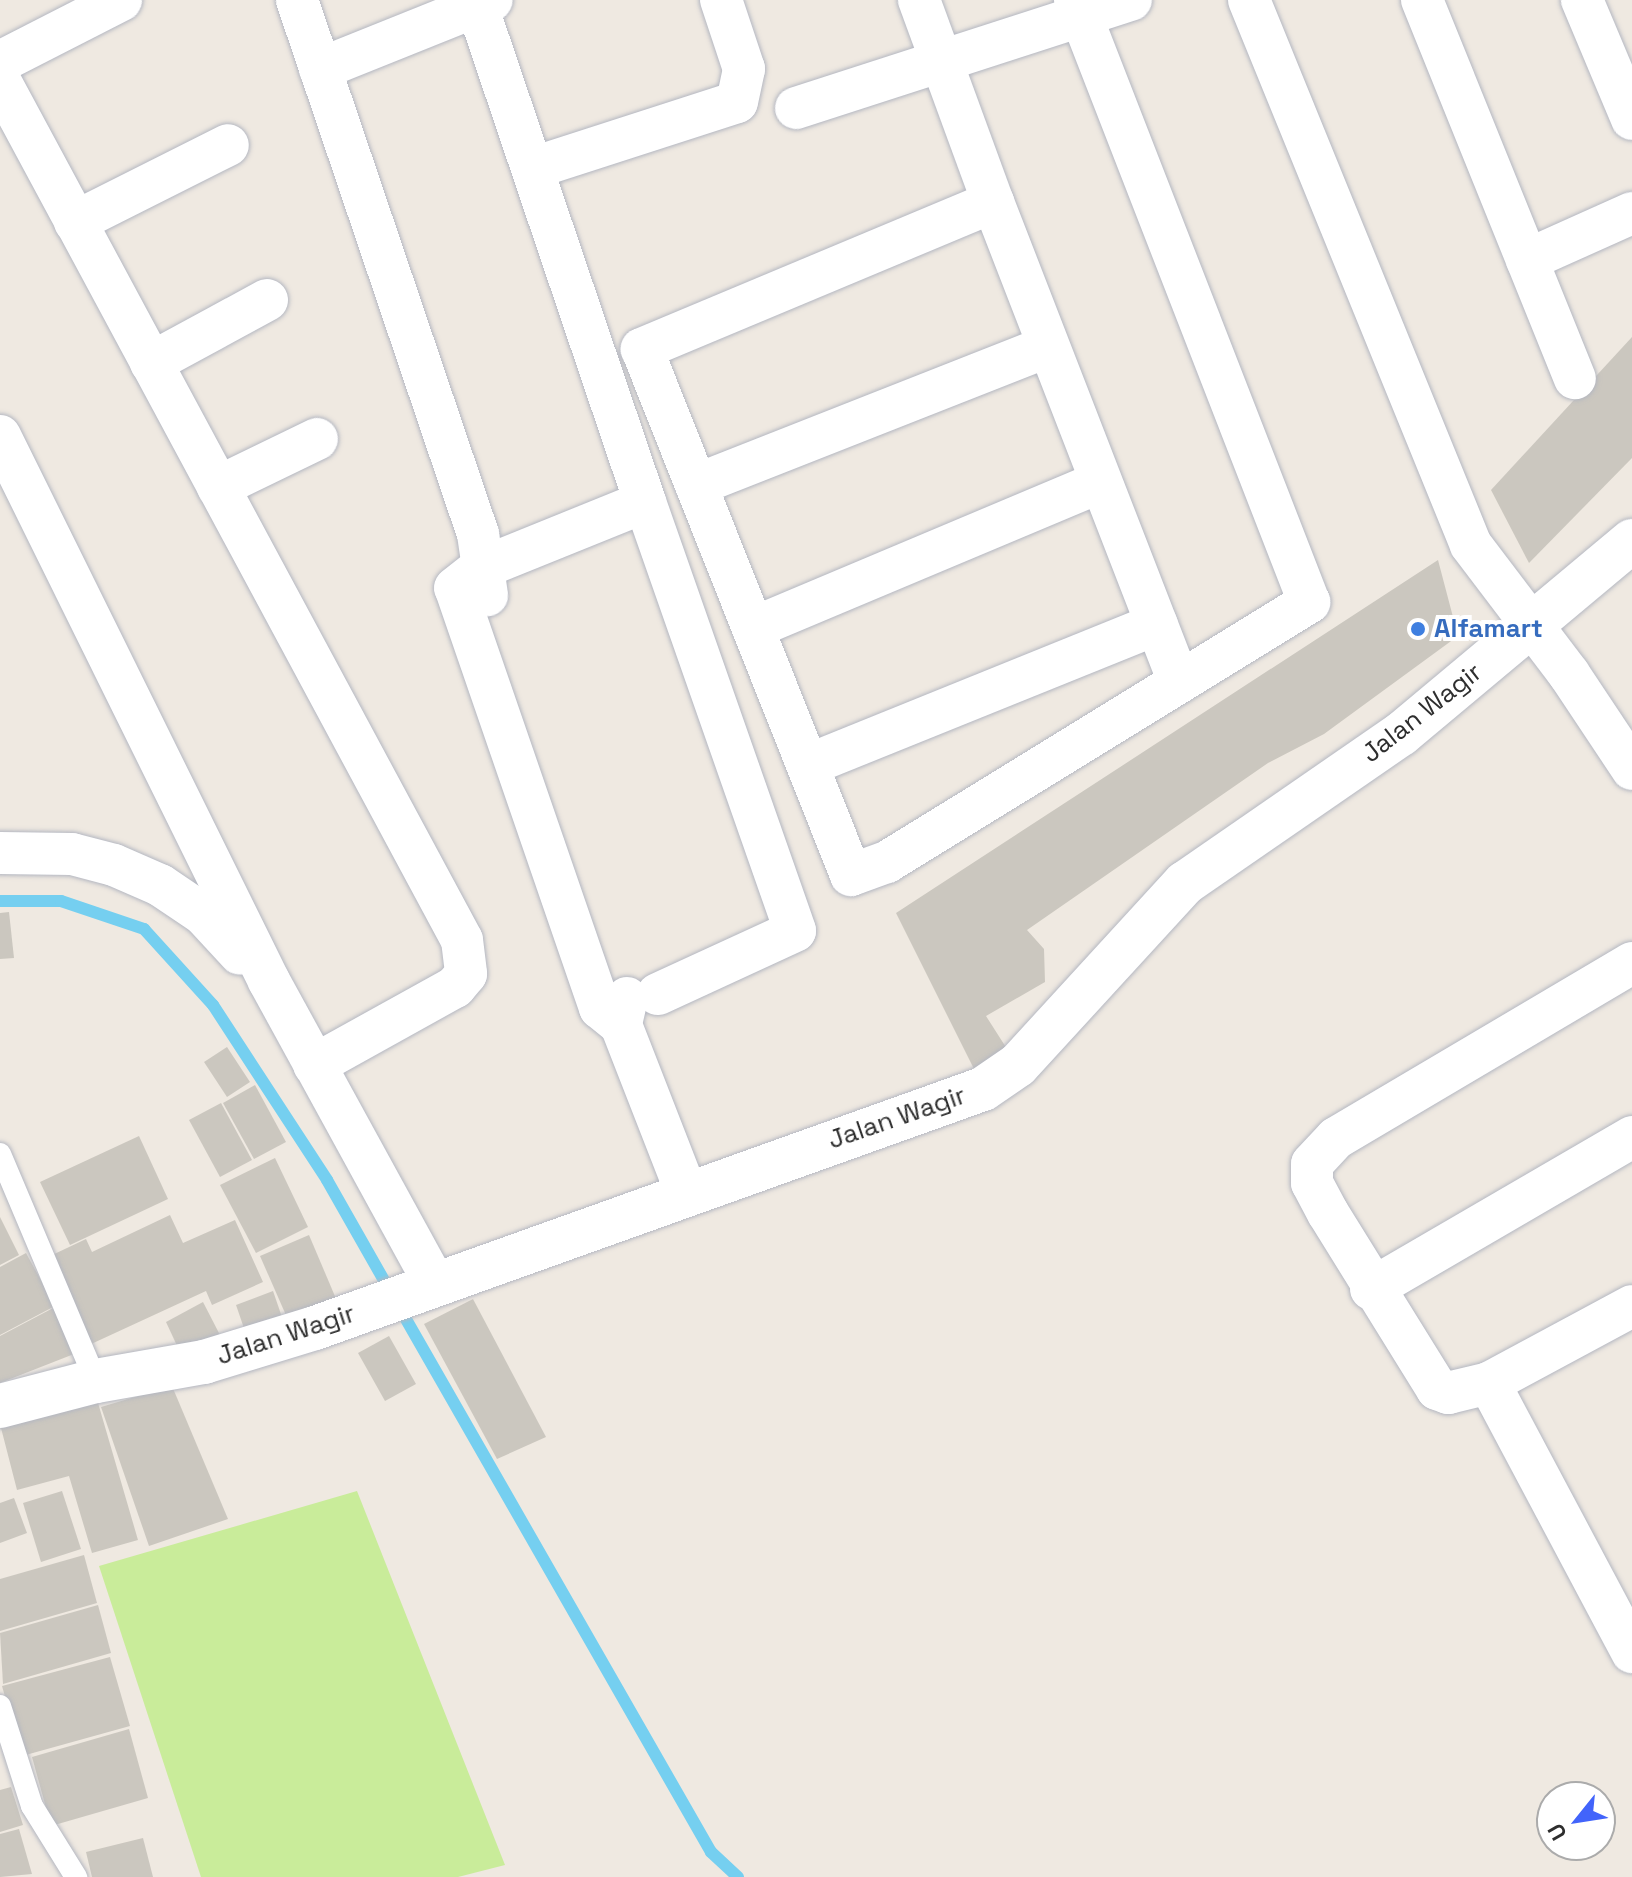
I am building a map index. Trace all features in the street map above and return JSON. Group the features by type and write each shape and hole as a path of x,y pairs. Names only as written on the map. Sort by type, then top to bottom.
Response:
{"street":[{"path":"0,62 121,0"},
{"path":"297,0 478,534 479,569 628,1000 621,1025 686,1192"},
{"path":"533,168 737,102 744,69 721,0"},
{"path":"919,0 938,64 1179,682"},
{"path":"796,108 938,64 1078,8 1131,0"},
{"path":"1249,0 1471,545 1530,627 1569,674 1632,769"},
{"path":"1422,0 1575,378"},
{"path":"1582,0 1632,119"},
{"path":"1601,0 1601,45"},
{"path":"320,69 481,2 645,502 795,931 658,994"},
{"path":"993,202 642,349 851,875 887,862 1309,602 1078,8"},
{"path":"0,81 462,940 466,974 455,987 320,1078"},
{"path":"75,222 228,145"},
{"path":"1527,260 1632,213"},
{"path":"151,363 267,300"},
{"path":"696,485 1048,346"},
{"path":"0,436 320,1078 428,1286"},
{"path":"218,487 317,439"},
{"path":"753,628 1101,482"},
{"path":"479,569 645,502"},
{"name":"Jalan Wagir","path":"0,1406 96,1381 204,1362 363,1310 686,1192 983,1089 1018,1065 1185,883 1401,734 1632,541"},
{"path":"808,765 1157,624"},
{"path":"0,853 72,854 114,865 160,885 203,914 237,948 320,1078"},
{"path":"1626,1323 1489,1383 1448,1393 1437,1389 1371,1289 1312,1183 1312,1164 1319,1153 1632,963"},
{"path":"1371,1289 1632,1137"},
{"path":"1489,1383 1632,1652"}],"lane":[{"path":"0,1154 96,1381"},
{"path":"0,1706 32,1806 76,1877"}],"green space":[{"path":"357,1491 505,1865 458,1877 201,1877 99,1566"}],"building":[{"path":"1632,337 1632,458 1529,563 1491,490"},
{"path":"1438,560 1458,636 1324,734 1268,763 1027,930 1044,949 1045,982 986,1016 1016,1063 982,1085 896,913"},
{"path":"9,912 14,958 0,959 0,913"},
{"path":"227,1047 250,1082 227,1097 204,1062"},
{"path":"255,1085 286,1142 254,1159 223,1103"},
{"path":"221,1103 252,1160 220,1177 189,1120"},
{"path":"139,1136 168,1199 70,1245 40,1182"},
{"path":"275,1158 308,1227 256,1253 220,1185"},
{"path":"170,1215 183,1243 235,1220 263,1282 212,1305 206,1291 89,1345 48,1257 86,1239 92,1252"},
{"path":"0,1217 19,1255 0,1265"},
{"path":"309,1235 337,1301 289,1322 260,1256"},
{"path":"26,1253 55,1306 0,1335 0,1267"},
{"path":"273,1291 283,1320 246,1334 236,1305"},
{"path":"473,1299 546,1437 497,1459 424,1324"},
{"path":"203,1302 220,1335 179,1350 166,1322"},
{"path":"55,1307 74,1354 0,1383 0,1336"},
{"path":"389,1336 416,1384 385,1401 358,1353"},
{"path":"172,1386 228,1519 149,1546 101,1407"},
{"path":"96,1396 138,1540 92,1553 69,1476 17,1490 0,1424"},
{"path":"62,1491 81,1549 41,1562 23,1503"},
{"path":"14,1498 27,1533 0,1543 0,1503"},
{"path":"84,1555 97,1603 0,1631 0,1579"},
{"path":"98,1605 111,1653 3,1684 0,1633"},
{"path":"110,1657 130,1726 22,1756 2,1686"},
{"path":"129,1729 148,1798 51,1826 32,1757"},
{"path":"11,1787 23,1825 0,1832 0,1790"},
{"path":"19,1829 32,1874 0,1877 0,1834"},
{"path":"143,1838 153,1877 92,1877 86,1852"}],"waterway":[{"path":"0,901 61,901 144,929 213,1005 327,1180 390,1291"},
{"path":"399,1307 711,1852 738,1877"}],"place":[{"name":"Alfamart","path":"1418,629"}]}
